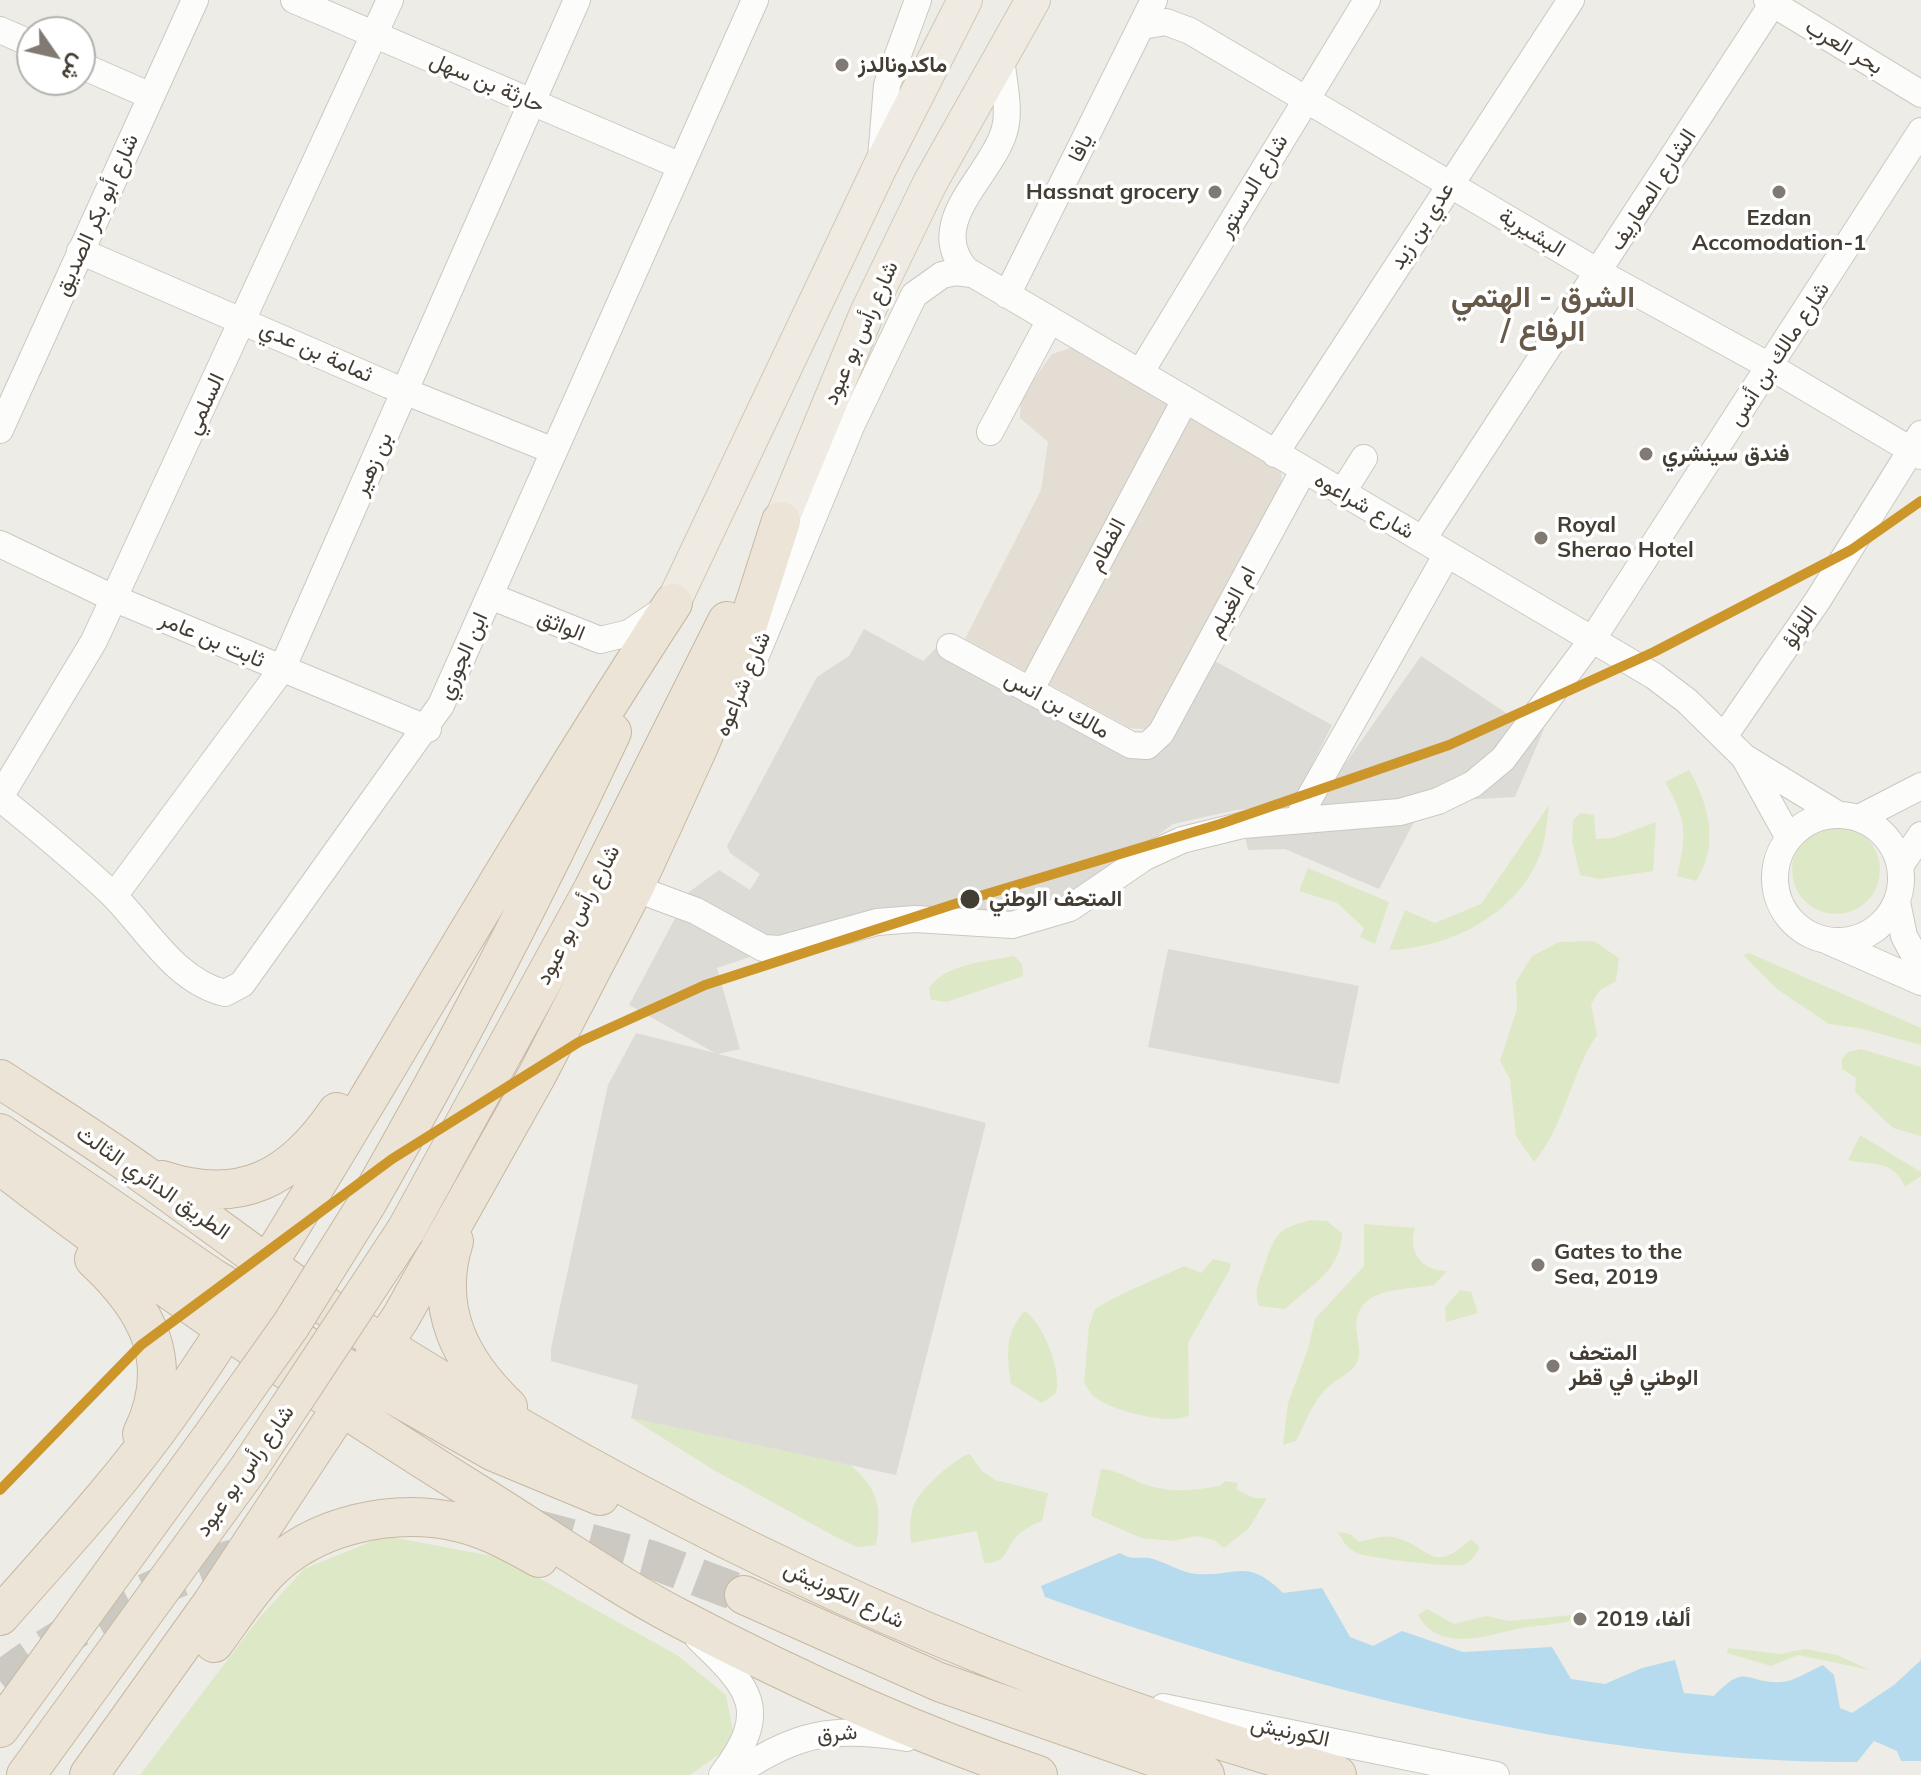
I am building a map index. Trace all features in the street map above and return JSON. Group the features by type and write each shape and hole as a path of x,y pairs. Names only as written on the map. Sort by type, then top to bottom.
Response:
{"highway":[{"path":"89,1775 212,1603 384,1344 551,1049 641,872 742,643 781,521"},
{"name":"شارع رأس بو عبود","path":"26,1775 249,1468 406,1230 593,889 675,719 781,521"},
{"path":"0,1616 162,1423 269,1265 501,882 561,776 673,603"},
{"name":"شارع رأس بو عبود","path":"0,1728 291,1325 366,1205 453,1055 547,873 673,603"},
{"path":"143,1173 191,1189 222,1190 261,1181 298,1160 321,1135 445,953 501,882"},
{"name":"الطريق الدائري الثالث","path":"0,1079 143,1173 384,1344"},
{"path":"0,1133 235,1314 348,1356 365,1356 384,1344"},
{"path":"0,1165 47,1201 235,1314 619,1581 675,1616 832,1694 949,1745 1038,1775"},
{"path":"469,1197 446,1277 453,1330 477,1374 544,1443"},
{"path":"47,1201 72,1237 134,1299 147,1325 155,1354 156,1385 150,1415 137,1443 86,1517"},
{"name":"شارع الكورنيش","path":"384,1344 544,1443 702,1528 953,1645 1082,1696 1207,1738 1337,1775"},
{"path":"352,1393 590,1492 702,1528"},
{"path":"118,1775 267,1574 296,1551 328,1534 388,1518 437,1518 485,1530 581,1581 619,1581"},
{"path":"744,1595 953,1688 1205,1775"}],"main road":[{"name":"شارع رأس بو عبود","path":"673,603 880,167 965,0"},
{"name":"شارع رأس بو عبود","path":"781,521 867,313 930,183 1033,0"}],"street":[{"name":"شارع أبو بكر الصديق","path":"0,430 195,0"},
{"name":"حارثة بن سهل","path":"294,0 681,166"},
{"name":"السلمي","path":"0,797 46,726 113,598 244,321 390,0"},
{"name":"بن زهير","path":"114,896 282,669 577,0"},
{"name":"ابن الجوزي","path":"0,797 114,896 186,975 203,988 225,993 242,984 428,729 462,663 755,0"},
{"name":"شارع رأس بو عبود","path":"880,167 887,85 918,0"},
{"name":"يافا","path":"1007,295 1154,0"},
{"name":"شارع الدستور","path":"1140,373 1367,0"},
{"name":"عدي بن زيد","path":"1275,454 1571,0"},
{"name":"بحر العرب","path":"1771,1 1921,94"},
{"name":"الشارع المعاريف","path":"1423,539 1600,273 1771,1"},
{"name":"البشيرية","path":"1142,26 1166,22 1179,25 1600,273 1918,447"},
{"path":"971,274 952,246 954,218 1005,129 1001,58"},
{"path":"96,72 151,96"},
{"name":"شارع مالك بن أنس","path":"641,872 696,911 763,948 780,949 877,922 915,919 1012,925 1070,908 1145,857 1182,840 1243,825 1400,812 1438,801 1473,784 1512,749 1592,640 1921,131"},
{"name":"شارع رأس بو عبود","path":"914,295 954,218"},
{"name":"ثمامة بن عدي","path":"80,251 405,391 554,451"},
{"path":"914,295 942,275 956,272 971,274"},
{"name":"شارع شراعوه","path":"971,274 1654,676 1725,735 1744,757 1789,838"},
{"name":"شارع شراعوه","path":"641,872 687,812 852,424 914,295"},
{"path":"990,432 1050,320"},
{"name":"الفطام","path":"1030,691 1185,400"},
{"name":"اللؤلؤ","path":"1725,735 1918,447"},
{"path":"1342,493 1364,458"},
{"name":"ام الغيلم","path":"1161,733 1303,471"},
{"name":"ثابت بن عامر","path":"0,544 113,598 428,729"},
{"path":"1297,820 1447,554"},
{"name":"الواثق","path":"490,596 600,640 629,633 673,603"},
{"name":"مالك بن انس","path":"950,647 1131,745 1147,746 1161,733"},
{"name":"شارع شراعوه","path":"1744,757 1848,816"},
{"path":"1921,786 1848,816 1802,825 1789,838 1776,865 1779,901 1798,927 1921,982"},
{"path":"1848,816 1887,836 1900,866 1897,902 1904,936 1921,968"},
{"path":"1900,866 1921,835"},
{"path":"1828,941 1842,941 1869,933 1881,925 1897,902"},
{"path":"675,1616 731,1669 745,1691 752,1716 747,1739 722,1775"},
{"name":"الكورنيش","path":"1082,1696 1189,1711 1496,1775"},
{"name":"شرق","path":"734,1775 787,1743 816,1733 868,1731 949,1745"}],"shaded area":[{"path":"1077,346 1281,471 1282,493 1152,730 1130,728 965,639 1041,490 1048,442 1020,418 1021,397 1052,354"},
{"path":"864,629 923,661 936,648 1140,756 1211,659 1332,725 1297,795 1340,771 1421,656 1518,721 1544,729 1515,797 1461,800 1415,820 1379,889 1285,849 1248,850 1243,825 1272,808 1236,810 1173,824 1122,862 1031,916 885,911 717,968 740,1049 718,1054 986,1123 896,1475 631,1418 638,1385 551,1361 551,1348 608,1085 636,1033 715,1053 629,1005 689,892 719,870 750,890 760,874 730,853 727,846 817,677 849,656"},
{"path":"1168,949 1359,986 1339,1084 1148,1047"}],"green space":[{"path":"1689,770 1702,797 1710,839 1708,853 1696,881 1677,876 1683,828 1678,807 1665,782"},
{"path":"1549,805 1540,855 1515,895 1498,911 1457,935 1435,943 1389,950 1405,910 1435,923 1481,904"},
{"path":"1581,813 1594,815 1596,839 1613,838 1656,822 1653,871 1600,879 1580,875 1572,841 1573,820"},
{"path":"1836,826 1853,829 1867,839 1877,853 1880,870 1877,887 1867,901 1853,911 1836,914 1819,911 1805,901 1795,887 1792,870 1795,853 1805,839 1819,829"},
{"path":"1308,868 1389,902 1375,944 1360,937 1364,928 1337,903 1299,891"},
{"path":"1594,941 1619,958 1616,981 1600,990 1591,1004 1597,1035 1553,1132 1534,1162 1516,1136 1510,1079 1500,1061 1517,1009 1516,982 1532,956 1559,942"},
{"path":"1749,953 1921,1028 1921,1045 1859,1028 1829,1024 1777,989 1743,955"},
{"path":"1014,956 1022,964 1023,976 947,1002 931,1000 929,988 945,974 967,965"},
{"path":"1861,1049 1921,1067 1921,1136 1893,1128 1855,1092 1856,1078 1842,1069 1842,1059 1848,1052"},
{"path":"1860,1135 1921,1172 1921,1176 1905,1187 1889,1168 1848,1160"},
{"path":"1311,1220 1327,1221 1342,1233 1336,1258 1330,1268 1285,1309 1259,1306 1258,1285 1276,1239 1285,1229"},
{"path":"1364,1224 1415,1228 1413,1245 1419,1258 1430,1268 1447,1271 1434,1285 1382,1293 1362,1307 1357,1318 1359,1352 1356,1364 1323,1393 1296,1441 1283,1445 1288,1403 1308,1349 1315,1319 1364,1266"},
{"path":"1213,1259 1230,1263 1230,1269 1188,1343 1189,1415 1169,1419 1142,1416 1115,1408 1094,1397 1084,1383 1089,1326 1095,1309 1184,1266 1201,1273"},
{"path":"1460,1290 1471,1292 1478,1313 1446,1322 1445,1307"},
{"path":"1025,1311 1045,1337 1054,1361 1056,1393 1042,1403 1011,1384 1010,1336"},
{"path":"631,1418 850,1465 867,1482 876,1500 879,1521 876,1545 857,1547 836,1537 712,1469"},
{"path":"970,1454 982,1471 995,1480 1048,1493 1042,1521 1020,1533 998,1561 984,1563 977,1531 911,1543 911,1515 917,1499 941,1473"},
{"path":"1101,1469 1168,1490 1220,1486 1225,1481 1238,1483 1236,1489 1254,1498 1267,1498 1249,1528 1224,1548 1214,1540 1197,1536 1172,1541 1141,1538 1091,1516"},
{"path":"1338,1532 1350,1534 1359,1542 1382,1537 1397,1538 1439,1557 1448,1556 1471,1539 1480,1547 1463,1565 1412,1562 1359,1554 1346,1545"},
{"path":"385,1536 503,1558 677,1655 726,1695 733,1731 721,1753 690,1775 140,1775 260,1617 304,1569"},
{"path":"1427,1609 1454,1624 1486,1616 1509,1621 1572,1615 1571,1621 1466,1639 1439,1635 1427,1627 1418,1615"},
{"path":"1728,1648 1780,1654 1805,1649 1837,1655 1870,1670 1798,1655 1771,1666 1727,1653"}],"water":[{"path":"1120,1553 1149,1558 1191,1573 1250,1572 1260,1575 1283,1593 1322,1588 1350,1637 1373,1646 1402,1631 1463,1652 1552,1647 1571,1679 1605,1684 1642,1668 1675,1660 1684,1693 1714,1696 1733,1679 1740,1677 1782,1682 1798,1678 1823,1665 1834,1675 1840,1708 1852,1713 1894,1685 1921,1660 1921,1761 1901,1761 1897,1751 1874,1741 1857,1762 1755,1759 1651,1749 1548,1734 1445,1714 1343,1689 1242,1661 1045,1597 1041,1586"}],"tunnel":[{"path":"534,1528 650,1559 744,1595"},
{"path":"0,1681 61,1638 126,1602 193,1572 264,1549"}],"transit line":[{"path":"0,1490 141,1345 392,1159 579,1042 705,985 970,899 1220,824 1449,745 1654,652 1851,550 1921,501"}],"place":[{"name":"ماكدونالدز","path":"842,65"},
{"name":"Hassnat grocery","path":"1215,192"},
{"name":"Ezdan Accomodation-1","path":"1779,192"},
{"name":"فندق سينشري","path":"1646,454"},
{"name":"Royal Sherao Hotel","path":"1541,538"},
{"name":"المتحف الوطني","path":"970,899"},
{"name":"Gates to the Sea, 2019","path":"1538,1265"},
{"name":"المتحف الوطني في قطر","path":"1553,1366"},
{"name":"ألفا، 2019","path":"1580,1619"}],"district":[{"name":"الشرق - الهتمي / الرفاع","path":"1543,315"}]}
